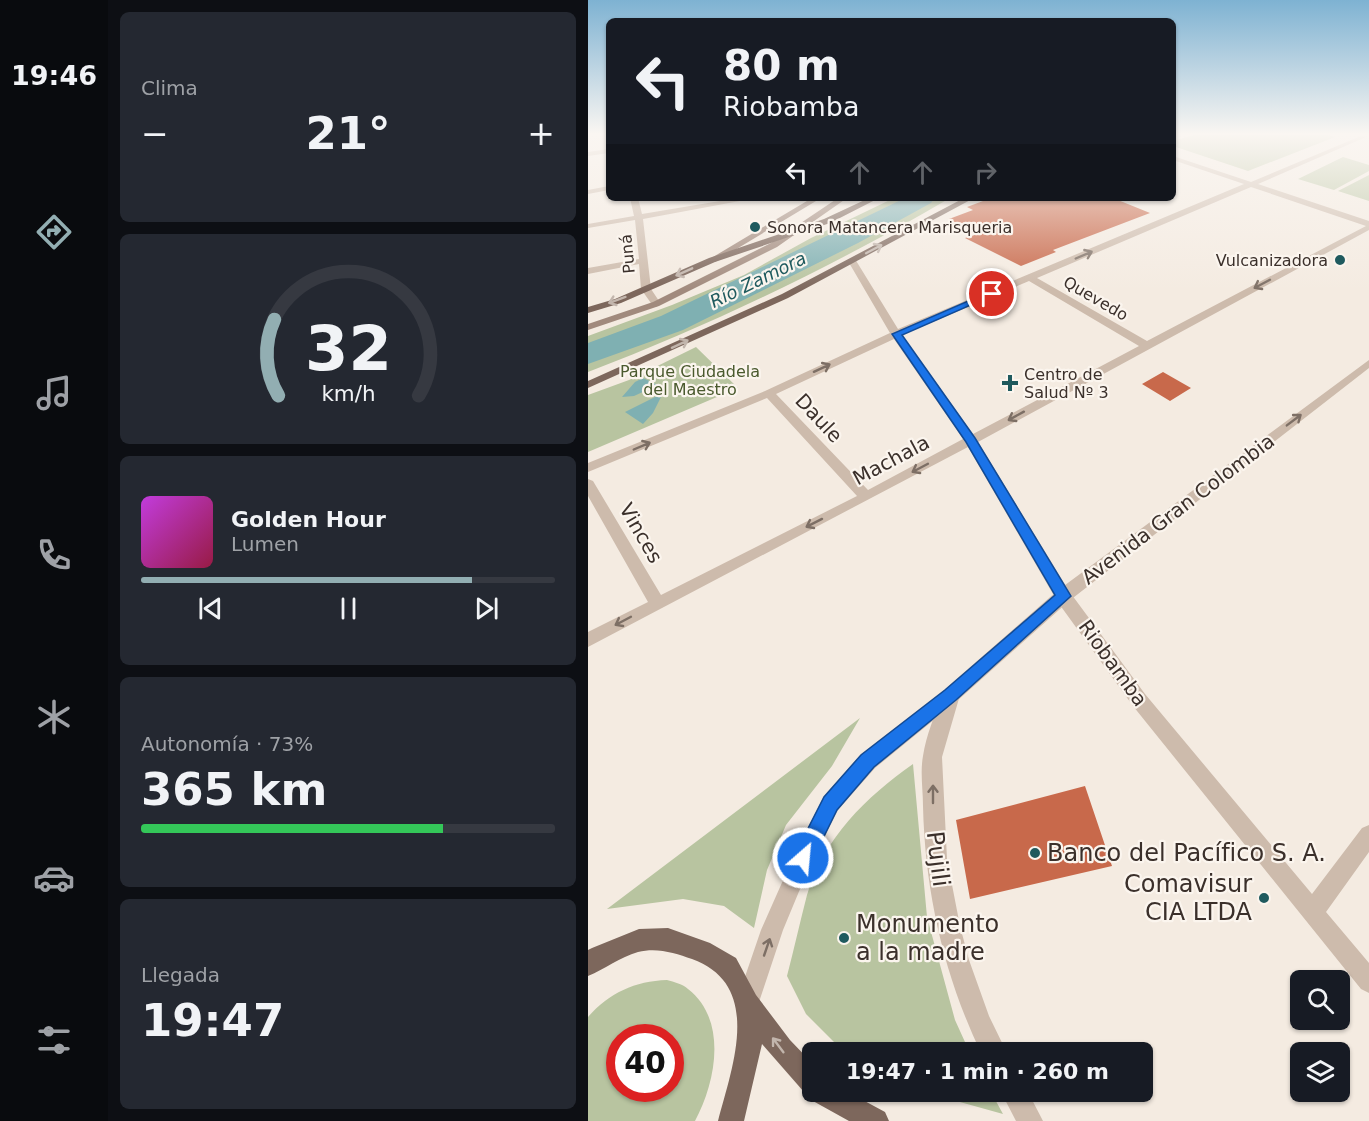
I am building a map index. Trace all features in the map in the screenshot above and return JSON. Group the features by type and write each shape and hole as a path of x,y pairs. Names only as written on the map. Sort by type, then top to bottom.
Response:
{"main road":[{"path":"712,260 812,201"},
{"path":"588,327 656,304 774,245 839,201"},
{"path":"588,310 646,289 712,260 827,221 869,201"},
{"path":"588,385 785,296 964,201"},
{"path":"588,964 600,956 639,940 668,939 702,951 728,966 748,1003 781,1049 802,1071"},
{"path":"731,1121 750,1048 748,1003"},
{"path":"841,1102 876,1121"}],"street":[{"path":"588,468 769,393 897,334 1248,187"},
{"path":"1261,187 1369,225"},
{"path":"588,192 606,189"},
{"name":"Puná","path":"635,201 639,218 641,261 646,289 656,304"},
{"path":"588,226 735,201"},
{"name":"Machala","path":"588,640 866,497 1369,225"},
{"path":"588,271 641,261"},
{"name":"Riobamba","path":"852,261 897,334 971,441 1063,596 1139,700 1369,981"},
{"name":"Quevedo","path":"1030,278 1146,345"},
{"name":"Avenida Gran Colombia","path":"748,1003 772,930 803,858 831,803 868,761 951,695 1063,596 1367,367"},
{"name":"Daule","path":"769,393 866,497"},
{"name":"Vinces","path":"588,484 657,603"},
{"name":"Pujili","path":"951,695 933,752 933,818 943,900 960,969 980,1027 988,1042"},
{"path":"1312,913 1369,835"},
{"path":"1020,1102 1030,1121"}],"green space":[{"path":"1345,187 1369,187 1369,201 1338,191"},
{"path":"888,201 945,201 862,247 727,314 588,372 588,336 744,275 811,238"},
{"name":"Parque Ciudadela del Maestro","path":"696,347 738,388 588,452 588,395 629,380"},
{"path":"860,718 832,766 786,825 767,870 754,928 724,906 683,899 607,909"},
{"path":"913,764 927,917 955,1020 965,1042 834,1042 806,1014 787,976 807,895 824,855 849,820 879,790"},
{"path":"667,980 686,987 701,1002 709,1017 713,1034 713,1070 702,1105 695,1121 588,1121 588,1017 614,995 644,983"},
{"path":"960,1102 996,1102 1003,1114"}],"water":[{"path":"643,378 658,385 634,396 622,397 635,382"},
{"path":"663,393 653,413 643,424 625,412"}],"building":[{"path":"983,201 1120,201 1150,213 1053,250 1056,252 1021,266 965,238 978,234 949,219 973,210 967,207"},
{"path":"1163,372 1191,388 1170,401 1142,384"},
{"name":"Banco del Pacífico S. A.","path":"1085,786 1112,866 970,899 956,820"}],"waterway":[{"name":"Río Zamora","path":"588,354 672,323 849,237 917,201"}],"place":[{"name":"Sonora Matancera Marisqueria","path":"755,227"},
{"name":"Vulcanizadora","path":"1340,260"},
{"name":"Centro de Salud Nº 3","path":"1010,383"},
{"name":"Banco del Pacífico S. A.","path":"1035,853"},
{"name":"Comavisur CIA LTDA","path":"1264,898"},
{"name":"Monumento a la madre","path":"844,938"}],"route":[{"path":"803,858 831,803 868,761 951,695 1063,596 971,441 897,334 992,294"}]}
